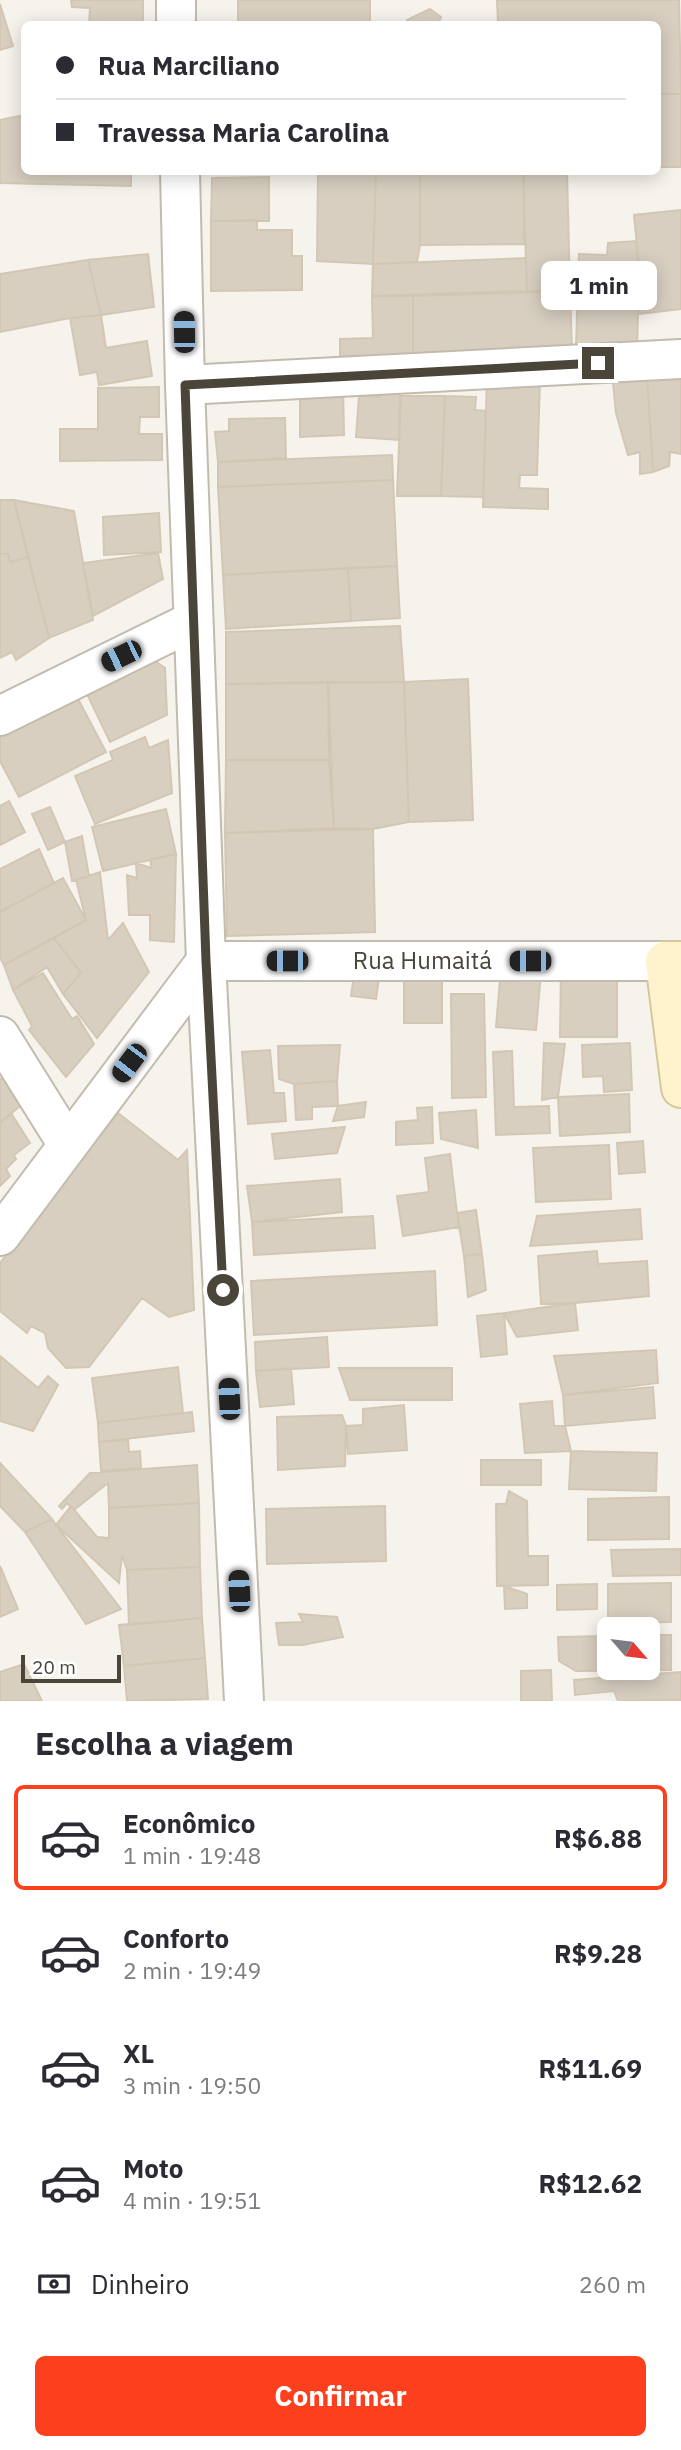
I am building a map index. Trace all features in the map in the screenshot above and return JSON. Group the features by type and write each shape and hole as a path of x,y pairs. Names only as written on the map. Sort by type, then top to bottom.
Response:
{"main road":[{"path":"673,961 681,1088"}],"street":[{"path":"176,0 176,21"},
{"path":"180,175 206,961 244,1701"},
{"path":"185,385 681,359"},
{"path":"0,716 193,621"},
{"path":"0,1236 206,961"},
{"name":"Rua Humaitá","path":"206,961 673,961"},
{"path":"0,1036 68,1145"}],"building":[{"path":"71,0 143,0 143,21 89,21 90,8 72,7"},
{"path":"238,0 370,0 370,21 238,21"},
{"path":"497,0 679,0 681,94 661,94 661,21 498,21"},
{"path":"0,4 13,46 0,50"},
{"path":"430,9 441,17 439,21 407,20"},
{"path":"661,94 681,94 681,167 661,167"},
{"path":"21,116 21,175 131,175 131,186 0,183 0,120"},
{"path":"318,175 376,175 373,264 317,261"},
{"path":"376,175 420,175 420,245 417,262 373,264"},
{"path":"420,175 524,175 524,244 420,245"},
{"path":"523,175 567,175 570,291 527,291"},
{"path":"269,177 269,221 211,221 212,178"},
{"path":"681,210 681,309 638,314 640,276 634,215"},
{"path":"257,220 257,230 292,230 292,256 302,256 302,290 211,291 211,221"},
{"path":"636,241 639,279 637,347 576,345 579,254 607,255 608,243"},
{"path":"148,254 154,307 101,315 88,260"},
{"path":"526,258 527,291 372,296 373,264"},
{"path":"88,260 101,315 70,318 0,332 0,274"},
{"path":"570,291 572,349 413,358 413,296"},
{"path":"372,296 413,296 413,368 340,368 340,339 373,338"},
{"path":"101,315 106,348 147,341 152,376 99,385 97,372 80,375 70,318"},
{"path":"681,372 681,454 670,452 669,466 653,472 647,375"},
{"path":"612,373 647,375 653,472 640,474 640,452 628,455 616,413"},
{"path":"487,378 540,380 537,475 520,475 519,488 548,489 548,509 483,507"},
{"path":"343,385 344,435 300,437 300,387"},
{"path":"159,387 159,417 140,417 139,434 162,434 162,460 60,461 60,429 98,429 98,388"},
{"path":"380,388 400,388 399,440 356,437 359,396 380,397"},
{"path":"401,396 445,396 441,496 397,496"},
{"path":"445,396 476,397 475,410 486,411 483,497 441,496"},
{"path":"285,418 286,458 218,462 215,432 229,431 229,419"},
{"path":"392,455 393,480 218,487 218,462"},
{"path":"393,480 397,566 223,575 218,487"},
{"path":"0,500 14,500 28,557 10,562 8,554 0,554"},
{"path":"14,500 74,511 93,620 49,638"},
{"path":"159,513 161,552 104,555 103,517"},
{"path":"158,553 163,579 93,616 83,563"},
{"path":"0,554 8,554 10,562 28,557 49,638 16,660 12,652 0,658"},
{"path":"397,566 400,618 351,621 348,568"},
{"path":"348,568 351,621 226,629 223,575"},
{"path":"400,626 404,682 226,684 226,632"},
{"path":"152,659 165,668 167,715 110,742 86,692"},
{"path":"468,679 473,820 409,822 404,682"},
{"path":"328,682 329,760 226,760 226,684"},
{"path":"328,682 404,682 409,822 373,829 334,828"},
{"path":"77,697 106,752 19,797 0,761 0,736"},
{"path":"145,737 149,748 168,740 172,793 95,824 75,776 113,760 110,752"},
{"path":"226,760 329,760 334,828 225,833"},
{"path":"9,801 25,832 0,845 0,806"},
{"path":"50,807 65,842 48,850 32,814"},
{"path":"166,809 176,854 103,871 92,827"},
{"path":"373,829 375,932 227,936 225,833"},
{"path":"82,836 89,876 72,881 65,842"},
{"path":"39,849 54,883 0,912 0,869"},
{"path":"176,854 174,942 150,940 150,915 129,915 127,875 137,878 136,863 151,868 151,859"},
{"path":"100,872 108,940 123,923 149,972 97,1038 63,994 81,973 54,938 86,920 76,880"},
{"path":"63,878 86,920 4,965 0,958 0,912"},
{"path":"54,938 81,973 63,994 47,967 13,990 4,965"},
{"path":"561,967 617,968 617,1037 560,1037"},
{"path":"501,969 541,972 536,1030 496,1027"},
{"path":"442,972 442,1023 404,1023 404,973"},
{"path":"43,973 72,1019 77,1016 94,1044 66,1077 29,1030 32,1026 13,990"},
{"path":"354,975 379,978 376,999 351,996"},
{"path":"451,994 484,994 486,1097 452,1098"},
{"path":"544,1043 565,1044 558,1097 542,1100"},
{"path":"630,1043 632,1090 604,1092 603,1076 583,1077 582,1045"},
{"path":"340,1045 337,1081 294,1084 279,1079 278,1046"},
{"path":"270,1050 274,1093 284,1093 286,1121 248,1124 242,1052"},
{"path":"512,1051 514,1107 549,1106 550,1133 496,1135 493,1052"},
{"path":"4,1076 20,1106 0,1123 0,1080"},
{"path":"337,1081 338,1106 312,1107 312,1119 296,1120 294,1084"},
{"path":"629,1094 630,1132 560,1136 558,1097"},
{"path":"366,1102 364,1117 333,1121 338,1106"},
{"path":"432,1107 433,1143 396,1145 396,1122 418,1120 417,1108"},
{"path":"476,1110 478,1148 441,1139 439,1113"},
{"path":"11,1113 30,1143 14,1155 16,1159 6,1169 10,1176 0,1186 0,1123"},
{"path":"118,1113 178,1160 187,1150 194,1310 169,1317 142,1298 89,1367 66,1368 48,1348 45,1333 31,1326 27,1333 0,1311 0,1263"},
{"path":"345,1127 337,1153 275,1159 272,1134"},
{"path":"643,1141 645,1172 619,1174 617,1143"},
{"path":"609,1145 611,1199 536,1202 533,1148"},
{"path":"450,1154 460,1227 403,1236 397,1196 429,1192 425,1158"},
{"path":"340,1179 342,1212 252,1222 247,1186"},
{"path":"640,1209 642,1239 530,1246 537,1216"},
{"path":"476,1210 482,1254 464,1256 457,1213"},
{"path":"373,1216 375,1248 254,1255 252,1222"},
{"path":"597,1251 598,1264 647,1261 649,1296 541,1304 538,1256"},
{"path":"482,1254 486,1290 468,1297 464,1256"},
{"path":"435,1271 437,1325 254,1335 251,1281"},
{"path":"575,1303 578,1330 517,1337 504,1313"},
{"path":"504,1313 507,1354 481,1357 477,1316"},
{"path":"327,1337 329,1367 256,1371 255,1342"},
{"path":"656,1350 658,1383 563,1395 554,1356"},
{"path":"0,1356 38,1388 48,1376 58,1385 33,1431 0,1421"},
{"path":"178,1367 183,1413 98,1423 92,1378"},
{"path":"291,1368 294,1404 260,1407 256,1371"},
{"path":"339,1368 452,1368 452,1400 350,1400"},
{"path":"653,1387 655,1418 565,1426 563,1395"},
{"path":"552,1401 554,1426 565,1426 571,1451 525,1453 520,1404"},
{"path":"404,1405 407,1450 348,1454 346,1426 363,1425 363,1409"},
{"path":"192,1412 194,1431 99,1442 98,1423"},
{"path":"342,1415 346,1426 345,1466 278,1470 277,1417"},
{"path":"128,1440 129,1452 140,1451 141,1468 101,1471 99,1442"},
{"path":"571,1451 657,1453 656,1491 569,1489"},
{"path":"481,1460 541,1460 541,1485 481,1485"},
{"path":"0,1463 52,1519 25,1532 0,1506"},
{"path":"197,1465 199,1503 109,1508 108,1483 74,1510 67,1503 62,1509 59,1506 90,1473"},
{"path":"509,1491 527,1501 528,1556 548,1556 548,1585 497,1586 496,1504 506,1504"},
{"path":"669,1497 669,1539 588,1540 588,1499"},
{"path":"199,1503 200,1567 127,1570 122,1555 119,1583 56,1525 71,1506 97,1537 109,1538 109,1508"},
{"path":"385,1506 386,1561 267,1564 266,1509"},
{"path":"52,1519 121,1609 86,1624 25,1532"},
{"path":"681,1549 681,1575 613,1576 611,1550"},
{"path":"0,1566 18,1609 0,1617"},
{"path":"200,1567 202,1618 129,1625 127,1570"},
{"path":"671,1583 671,1622 660,1622 660,1617 608,1617 608,1584"},
{"path":"597,1584 597,1609 557,1610 557,1585"},
{"path":"504,1586 527,1594 527,1608 505,1609"},
{"path":"299,1614 337,1617 343,1637 303,1645 279,1645 276,1623 303,1622"},
{"path":"202,1618 205,1658 124,1666 119,1625"},
{"path":"660,1635 671,1635 671,1670 660,1670"},
{"path":"597,1636 597,1671 576,1671 559,1661 558,1637"},
{"path":"205,1658 208,1699 127,1701 124,1666"},
{"path":"24,1664 42,1701 0,1701 0,1672"},
{"path":"551,1670 552,1701 521,1701 521,1671"},
{"path":"681,1672 681,1700 618,1701 614,1691 575,1695 574,1680 660,1680 660,1674"}],"route":[{"path":"223,1290 206,961 185,385 598,363"}]}
